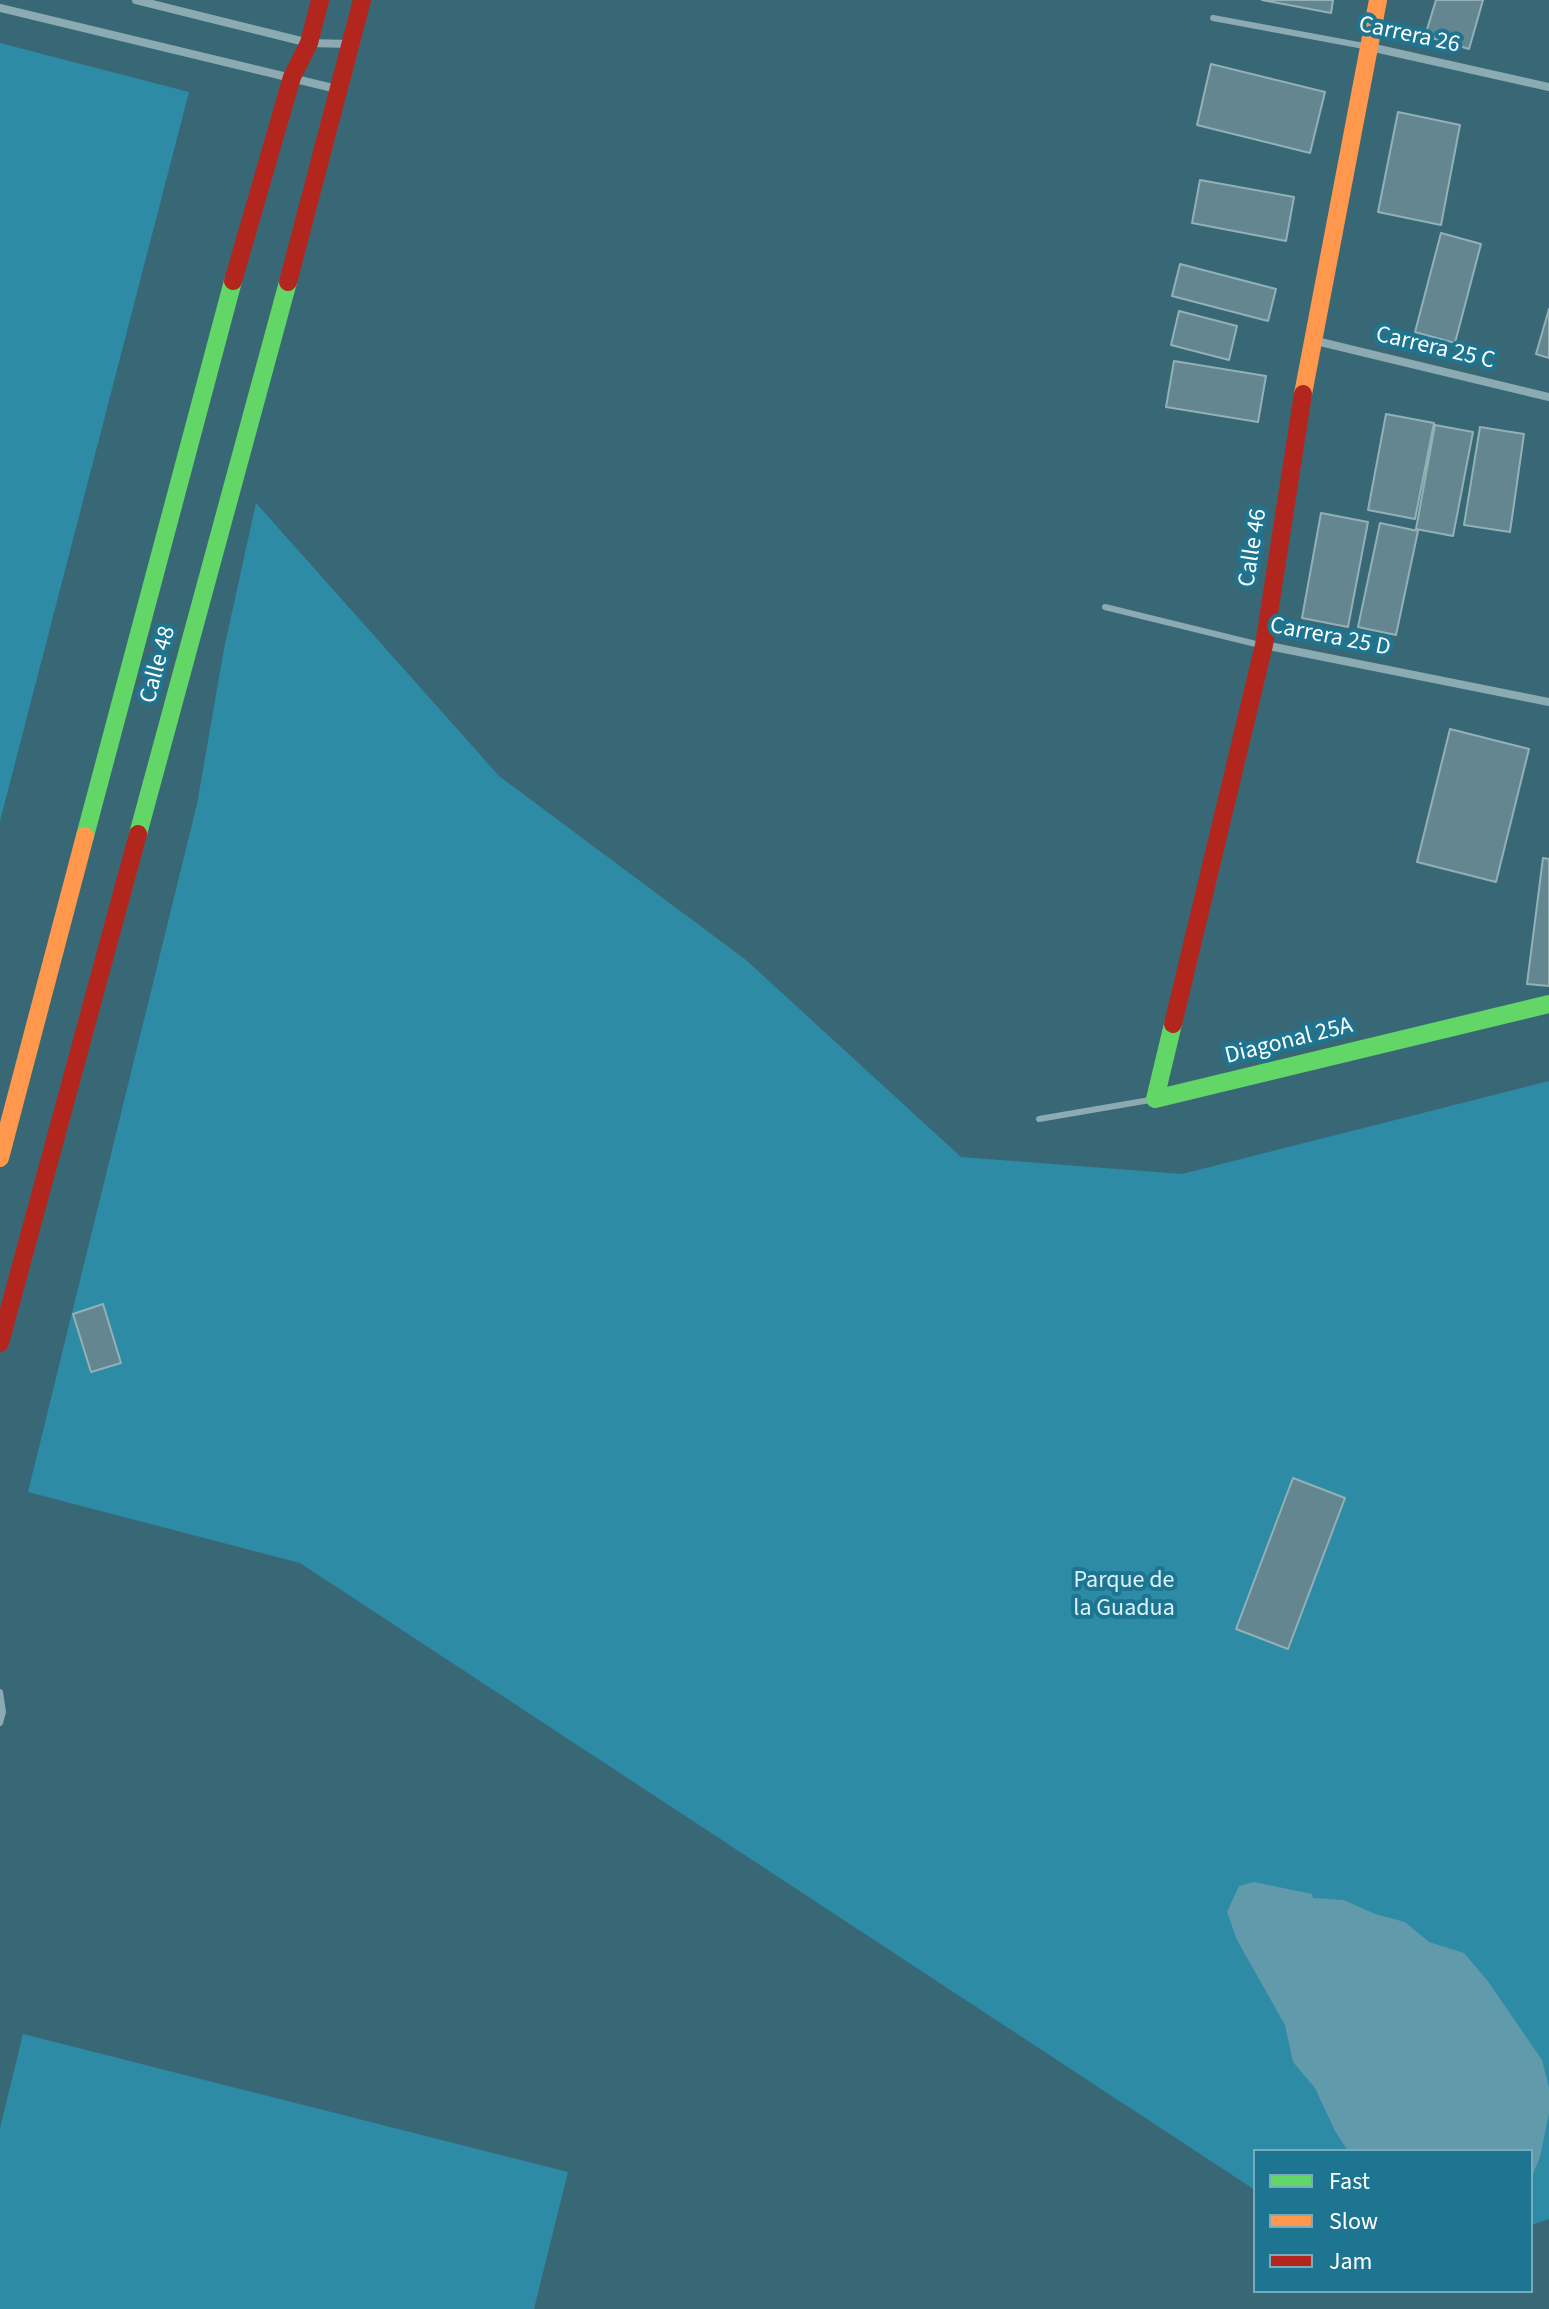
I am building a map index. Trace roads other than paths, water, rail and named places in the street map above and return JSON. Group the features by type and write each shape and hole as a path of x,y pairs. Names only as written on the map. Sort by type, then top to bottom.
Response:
{"main road":[{"name":"Calle 48","path":"0,1158 241,251 292,77 309,43 320,0"},
{"name":"Calle 48","path":"0,1343 314,188 362,0"},
{"name":"Calle 46","path":"1155,1099 1264,645 1311,340 1378,0"},
{"name":"Diagonal 25A","path":"1155,1099 1549,1004"}],"street":[{"path":"136,0 309,43 351,44"},
{"path":"0,8 338,90"},
{"name":"Carrera 26","path":"1367,47 1549,87"},
{"name":"Carrera 25 C","path":"1311,340 1549,397"},
{"name":"Carrera 25 D","path":"1264,645 1549,702"}],"lane":[{"name":"Carrera 26","path":"1213,18 1367,47"},
{"name":"Carrera 25 D","path":"1105,607 1264,645"},
{"name":"Diagonal 25A","path":"1039,1119 1155,1099"},
{"path":"0,1692 3,1712 0,1723"}],"park label":[{"name":"Parque de la Guadua","path":"1124,1596"}]}
